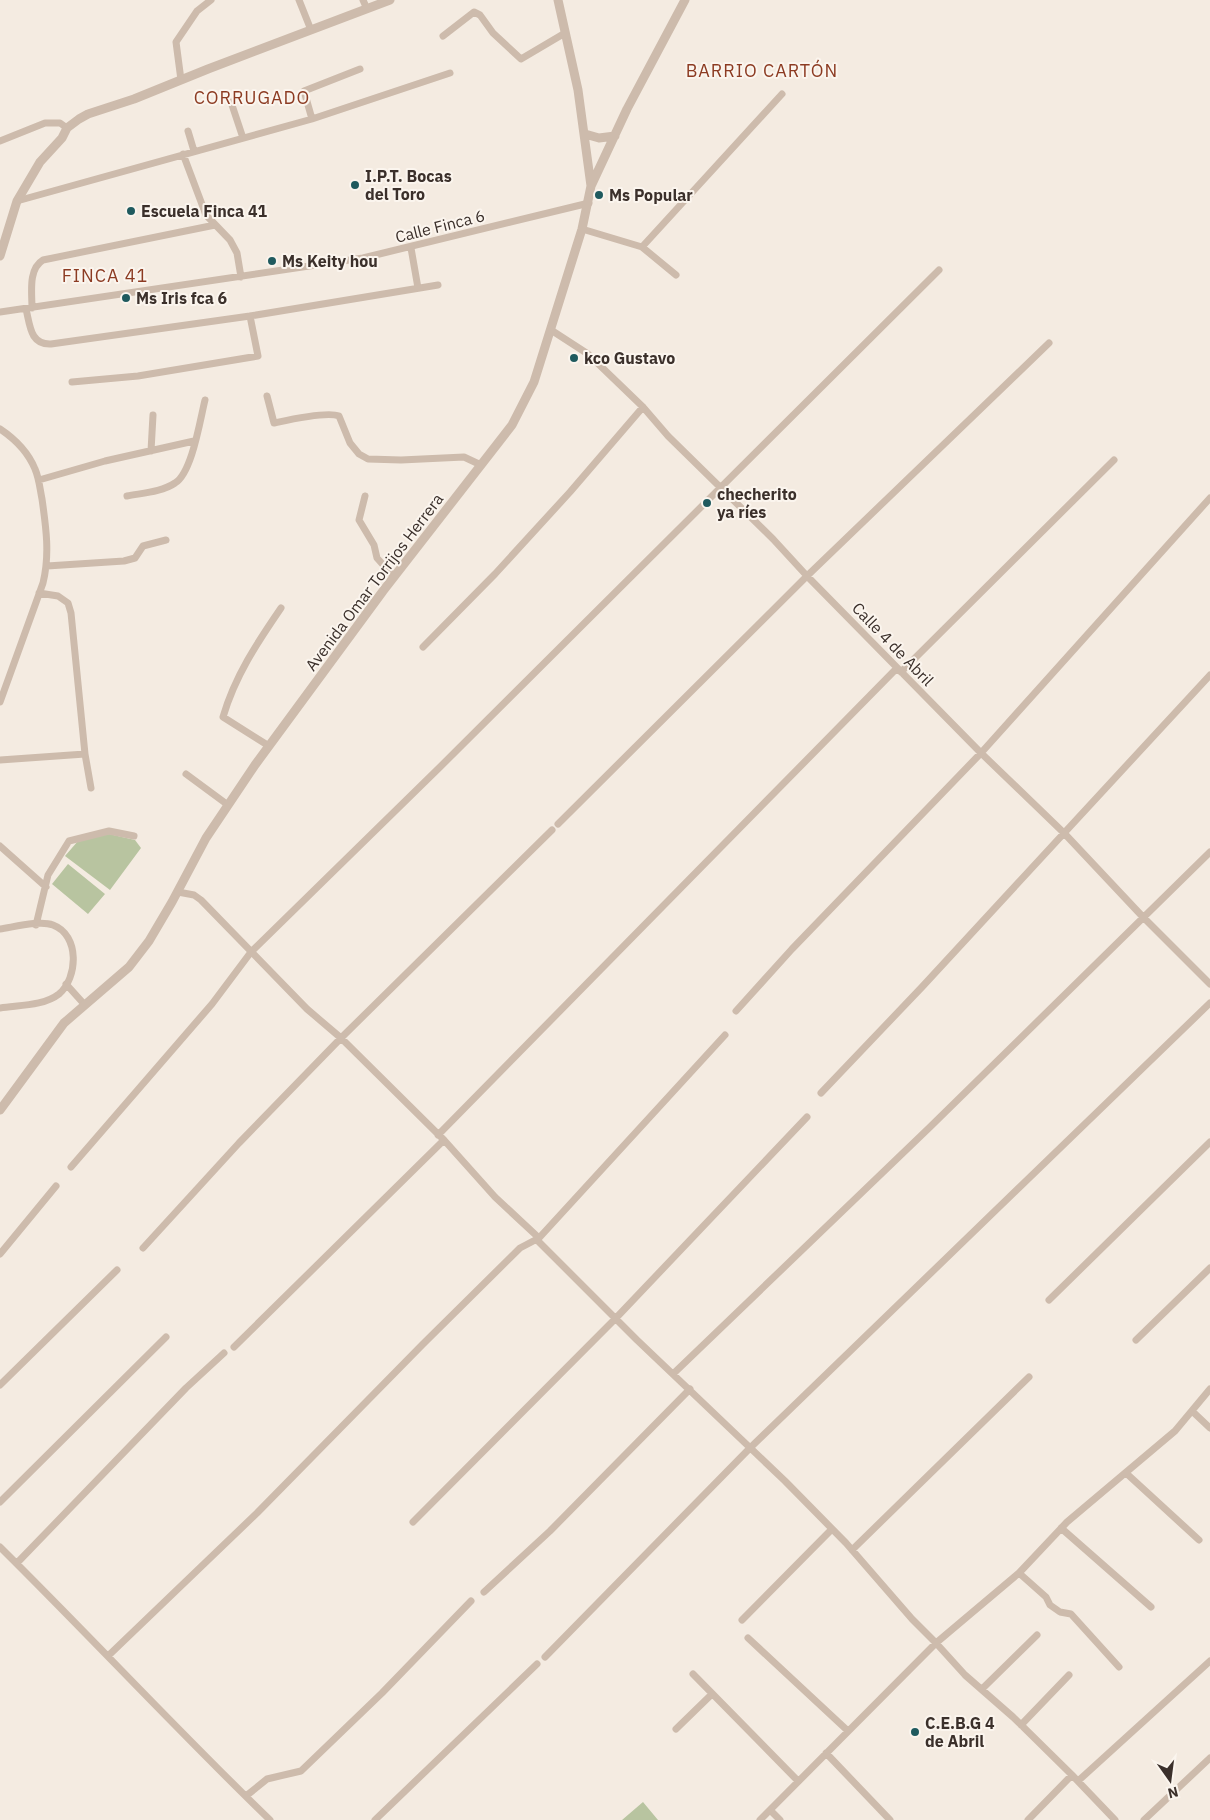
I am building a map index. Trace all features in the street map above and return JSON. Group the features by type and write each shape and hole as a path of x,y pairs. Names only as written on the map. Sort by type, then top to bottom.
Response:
{"street":[{"path":"181,80 176,42 198,11 211,0"},
{"path":"299,0 311,30"},
{"path":"0,256 17,201 40,162 62,138 67,128 88,114 134,99 311,30 365,4 390,0"},
{"name":"Avenida Omar Torrijos Herrera","path":"0,1110 64,1023 129,967 149,941 178,892 206,838 269,746 394,577 512,425 524,403 534,382 551,330 582,229 591,186 578,90 558,0"},
{"path":"591,186 685,0"},
{"path":"443,36 474,12 480,15 493,33 521,59 565,33"},
{"path":"312,119 304,91 360,69"},
{"path":"17,201 312,119 450,73"},
{"path":"642,247 782,94"},
{"path":"231,102 243,138"},
{"path":"0,141 52,122 60,123 67,128"},
{"path":"188,131 194,151"},
{"path":"585,134 600,138 615,136"},
{"path":"183,154 206,215 230,240 237,253 241,277"},
{"name":"Calle Finca 6","path":"0,312 363,258 411,248 588,203"},
{"path":"215,225 43,260 38,263 33,272 29,308 33,336 40,344 46,345 250,316 438,285"},
{"path":"582,229 642,247 676,275"},
{"path":"411,248 418,288"},
{"path":"72,1167 212,1004 251,952 440,767 939,270"},
{"path":"72,382 138,376 258,356 250,316"},
{"name":"Calle 4 de Abril","path":"551,330 588,354 642,406 668,436 773,539 806,576 981,753 1064,833 1142,916 1210,984"},
{"path":"558,824 806,576 1049,343"},
{"path":"267,396 274,423 335,414 339,416 350,443 359,454 368,459 400,460 464,457 481,465"},
{"path":"127,496 169,486 182,478 188,466 205,400"},
{"path":"423,647 495,574 558,506 642,406"},
{"path":"151,451 153,415"},
{"path":"0,430 14,439 36,469 46,527 47,549 47,566 39,593 0,702"},
{"path":"38,480 105,461 194,441"},
{"path":"234,1347 899,670 1114,460"},
{"path":"365,496 359,520 374,545 377,558 394,577"},
{"path":"736,1011 792,949 981,753 1210,498"},
{"path":"47,566 124,561 135,558 143,546 166,540"},
{"path":"39,593 58,596 68,603 71,613 85,754 91,788"},
{"path":"269,746 223,717 228,700 250,652 281,608"},
{"path":"821,1093 922,987 1210,675"},
{"path":"0,760 85,754"},
{"path":"186,774 228,805"},
{"path":"143,1248 341,1038 552,830"},
{"path":"36,924 48,875 69,841 109,831 134,836"},
{"path":"0,846 46,887"},
{"path":"673,1374 930,1127 1142,916 1210,852"},
{"path":"178,892 194,895 200,900 307,1009 341,1038 441,1138 495,1197 539,1238 538,1240 616,1318 832,1529 965,1675 1021,1725 1115,1820"},
{"path":"0,929 36,924 54,925 67,936 71,944 74,962 66,984 60,993 41,1002 0,1008"},
{"path":"66,984 84,1004"},
{"path":"546,1657 750,1448 1210,1003"},
{"path":"108,1656 257,1513 520,1248 539,1238 725,1034"},
{"path":"413,1522 616,1318 807,1117"},
{"path":"1049,1300 1210,1142"},
{"path":"0,1254 56,1186"},
{"path":"1136,1340 1210,1268"},
{"path":"0,1385 116,1270"},
{"path":"0,1502 166,1337"},
{"path":"17,1563 186,1388 224,1353"},
{"path":"852,1550 1029,1377"},
{"path":"484,1592 550,1531 690,1389"},
{"path":"760,1820 936,1642 1019,1573 1061,1528 1175,1431 1210,1389"},
{"path":"1192,1411 1210,1428"},
{"path":"1126,1473 1199,1540"},
{"path":"1061,1528 1150,1607"},
{"path":"742,1620 832,1529"},
{"path":"0,1547 192,1744 270,1820"},
{"path":"1019,1573 1046,1597 1050,1605 1060,1612 1071,1614 1119,1667"},
{"path":"246,1796 267,1779 301,1771 382,1693 471,1601"},
{"path":"982,1690 1036,1635"},
{"path":"748,1638 848,1731"},
{"path":"1078,1781 1210,1661"},
{"path":"375,1820 537,1664"},
{"path":"693,1674 798,1781"},
{"path":"1021,1725 1069,1675"},
{"path":"676,1729 712,1694"},
{"path":"826,1753 890,1820"},
{"path":"1144,1820 1210,1758"},
{"path":"1028,1820 1072,1775"},
{"path":"770,1810 780,1820"}],"green space":[{"path":"109,834 135,840 141,848 110,890 65,856 78,841"},
{"path":"68,864 105,894 88,914 52,884"},
{"path":"643,1802 658,1820 622,1820"}],"place":[{"name":"I.P.T. Bocas del Toro","path":"355,185"},
{"name":"Ms Popular","path":"599,195"},
{"name":"Escuela Finca 41","path":"131,211"},
{"name":"Ms Keity hou","path":"272,261"},
{"name":"Ms Iris fca 6","path":"126,298"},
{"name":"kco Gustavo","path":"574,358"},
{"name":"checherito ya ríes","path":"707,503"},
{"name":"C.E.B.G 4 de Abril","path":"915,1732"}],"district":[{"name":"BARRIO CARTÓN","path":"762,70"},
{"name":"CORRUGADO","path":"252,97"},
{"name":"FINCA 41","path":"105,275"}]}
